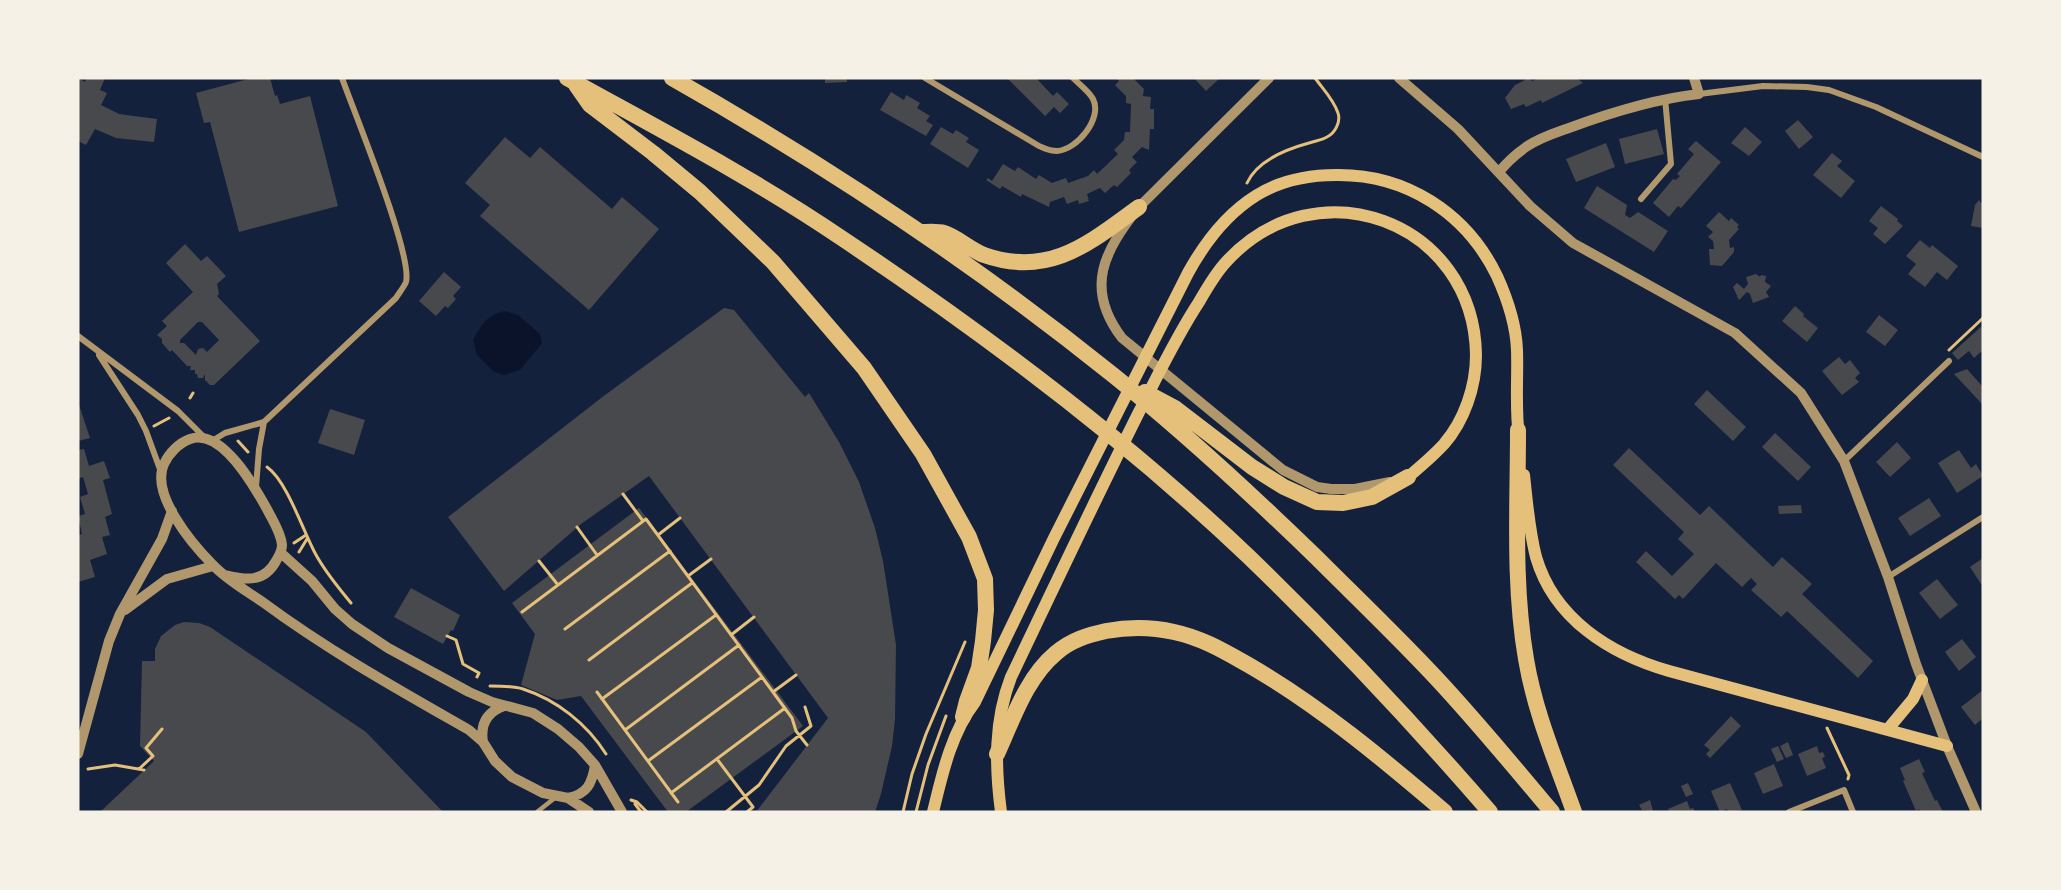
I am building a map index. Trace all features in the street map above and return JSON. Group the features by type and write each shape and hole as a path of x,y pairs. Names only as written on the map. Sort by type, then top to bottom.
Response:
{"highway":[{"path":"672,78 787,146 921,232 1030,311 1114,376 1278,520 1367,607 1438,680 1552,812"},
{"path":"571,80 590,105 700,192 773,262 864,368 923,454 969,537 985,579 986,610 979,668 966,701 963,717"},
{"path":"571,80 706,155 832,231 968,326 1078,409 1248,556 1380,688 1490,812"},
{"path":"921,232 945,233 995,259 1020,262 1041,261 1061,257 1080,248 1139,207"},
{"path":"1114,376 1175,408 1252,468 1284,488 1317,502 1343,503 1372,497 1408,477"},
{"path":"1518,430 1518,569 1525,658 1536,707 1574,812"},
{"path":"997,754 1030,685 1039,671 1057,652 1073,641 1098,633 1136,628 1160,630 1189,636 1213,645 1286,687 1347,730 1445,812"}],"main road":[{"path":"933,812 945,767 963,717 975,702 1080,486 1205,243 1232,215 1256,195 1285,183 1320,175 1367,176 1387,181 1424,197 1448,213 1474,241 1496,275 1513,324 1517,348 1518,430 1537,558 1553,595 1579,625 1616,651 1658,668 1947,746"},
{"path":"1001,812 997,754 999,720 1006,692 1098,495 1173,344 1226,262 1258,234 1276,225 1320,212 1356,213 1378,218 1413,235 1429,248 1459,283 1474,328 1476,367 1472,389 1456,427 1444,444 1408,477"},
{"path":"1888,729 1908,707 1922,680"}],"street":[{"path":"208,440 264,422 396,298 406,281 404,258 387,200 342,78"},
{"path":"926,78 1039,146 1057,151 1072,145 1083,135 1090,126 1096,110 1093,99 1073,78"},
{"path":"1269,78 1139,207 1122,229 1111,249 1101,285 1105,312 1122,338 1257,450 1292,475 1323,488 1342,490 1408,477"},
{"path":"1399,78 1458,129 1530,206 1573,243 1735,333 1801,393 1844,461 1922,680 1947,746 1976,812"},
{"path":"1694,78 1699,94"},
{"path":"1499,172 1508,161 1528,146 1599,117 1665,98 1763,86 1829,90 1876,107 1983,157"},
{"path":"1641,199 1671,164 1665,98"},
{"path":"78,336 178,411 208,440"},
{"path":"97,352 138,415 150,441 160,472 161,485 172,511 213,566 281,616 348,660 469,730 483,742 495,761 512,777 543,794 562,797 589,812"},
{"path":"1844,461 1950,362"},
{"path":"256,488 264,422"},
{"path":"160,472 172,451 183,443 192,438 208,440 219,445 237,462 256,488 278,530 282,543 280,553 272,568 263,576 244,579 225,575"},
{"path":"78,754 100,671 120,614 148,567 162,539 172,511"},
{"path":"1887,577 1979,518 1983,518"},
{"path":"280,553 312,581 335,609 370,637 469,692 504,706 533,713 558,729 595,765 622,812"},
{"path":"120,614 167,579 213,566"},
{"path":"483,742 482,732 487,717 490,712 504,706"},
{"path":"562,797 585,792 590,785 595,765"},
{"path":"1789,812 1844,790 1853,812"}],"lane":[{"path":"537,812 562,797"}],"path":[{"path":"1246,185 1268,161 1292,148 1328,137 1335,130 1339,115 1315,78"},
{"path":"1950,362 1946,353 1983,318"},
{"path":"190,398 193,393"},
{"path":"153,427 170,417"},
{"path":"225,433 243,445 251,455"},
{"path":"267,467 273,471 289,497 308,539 330,577 358,610"},
{"path":"623,494 643,521"},
{"path":"658,535 680,518"},
{"path":"522,612 646,519 785,708 792,718 796,731 807,745"},
{"path":"577,527 597,555"},
{"path":"294,563 308,539"},
{"path":"566,628 670,552"},
{"path":"688,576 711,559"},
{"path":"539,561 558,585"},
{"path":"589,660 692,583"},
{"path":"602,699 716,615"},
{"path":"731,635 754,617"},
{"path":"447,636 456,640 463,664 479,673 477,677"},
{"path":"903,812 912,774 926,734 965,641"},
{"path":"625,730 739,645"},
{"path":"773,692 796,675"},
{"path":"648,761 762,677"},
{"path":"484,684 522,689 554,704"},
{"path":"597,692 678,802"},
{"path":"726,812 759,786 786,746 811,726 805,707"},
{"path":"671,793 785,708"},
{"path":"139,769 153,756 146,748 162,729"},
{"path":"1828,730 1849,775 1844,790"},
{"path":"717,759 753,807 747,812"},
{"path":"88,769 115,765 144,770"},
{"path":"632,800 647,812"}],"water":[{"path":"505,311 518,315 540,334 542,343 520,370 504,375 494,372 477,355 473,340 486,321"}],"building":[{"path":"78,78 85,82 87,78 105,78 100,90 107,93 101,105 119,114 157,119 154,142 116,138 95,129 86,145 78,141"},
{"path":"252,78 270,78 280,104 310,96 338,206 239,232 210,122 204,123 196,93"},
{"path":"825,78 847,78 847,82 825,83"},
{"path":"1007,78 1036,78 1053,96 1057,92 1069,104 1060,113 1054,107 1045,116"},
{"path":"1116,78 1133,78 1144,89 1143,96 1151,97 1150,109 1154,109 1154,129 1150,129 1149,150 1142,147 1132,157 1137,162 1129,170 1131,173 1117,187 1114,185 1105,193 1100,188 1087,194 1089,201 1079,204 1078,200 1067,204 1064,197 1050,202 1049,207 1022,194 1021,197 1002,186 1000,189 986,180 988,178 992,181 1003,164 1015,171 1018,167 1036,179 1039,175 1052,183 1066,178 1068,183 1088,176 1094,170 1097,174 1118,154 1114,150 1124,140 1125,132 1130,132 1131,104 1126,103 1126,96 1115,85 1119,81"},
{"path":"1194,78 1220,78 1206,91"},
{"path":"1529,78 1532,81 1540,78 1577,78 1583,83 1542,103 1541,100 1526,107 1524,104 1511,109 1505,98 1515,85"},
{"path":"891,92 904,100 906,95 920,103 917,108 930,116 926,121 933,125 926,136 880,110"},
{"path":"1798,120 1813,137 1799,149 1785,131"},
{"path":"941,127 953,134 956,130 969,138 966,142 979,150 968,168 930,144"},
{"path":"1745,127 1762,142 1749,156 1731,143"},
{"path":"1657,129 1664,154 1625,164 1619,139"},
{"path":"505,137 530,158 540,147 612,209 622,197 659,229 589,310 480,216 490,205 465,183"},
{"path":"1696,141 1721,162 1681,208 1678,206 1669,217 1653,203 1673,179 1676,180 1680,176 1677,174 1694,154 1688,149"},
{"path":"1606,143 1615,167 1576,182 1566,159"},
{"path":"1832,153 1842,161 1837,166 1855,181 1841,198 1813,175"},
{"path":"1597,186 1627,205 1625,215 1630,218 1638,212 1668,231 1654,252 1584,208"},
{"path":"1979,200 1981,203 1983,201 1983,228 1971,226 1975,205"},
{"path":"1881,206 1898,219 1897,221 1903,226 1885,244 1873,234 1878,228 1869,221"},
{"path":"1719,212 1729,221 1731,218 1739,225 1737,227 1739,229 1729,240 1730,248 1734,247 1734,252 1722,266 1710,265 1709,249 1714,249 1713,241 1708,237 1713,232 1706,226"},
{"path":"1920,240 1930,248 1932,245 1958,266 1947,280 1937,272 1925,287 1908,274 1916,264 1906,256"},
{"path":"185,244 201,261 207,256 226,276 217,284 219,294 217,296 260,341 214,385 210,385 205,380 205,374 203,378 198,378 195,370 190,370 191,366 187,366 172,350 170,352 157,335 167,326 162,321 193,292 166,263","holes":["198,322 202,322 219,340 207,352 203,348 198,349 196,355 184,343 180,343 180,340"]},
{"path":"444,272 461,287 453,296 456,299 436,316 419,301"},
{"path":"1756,274 1760,277 1761,275 1766,276 1765,282 1771,286 1766,292 1769,297 1753,303 1747,292 1739,300 1733,287 1737,283 1744,289 1748,284 1746,277"},
{"path":"1795,306 1818,328 1807,342 1782,321"},
{"path":"724,308 734,310 805,397 809,393 839,442 859,482 875,528 883,561 896,645 895,719 892,746 875,812 756,812 828,718 649,476 581,524 504,591 448,517 605,395"},
{"path":"1879,315 1898,330 1885,346 1866,332"},
{"path":"1983,325 1983,350 1974,358 1969,351 1958,360 1952,353"},
{"path":"1839,357 1845,364 1850,360 1860,373 1855,378 1859,382 1842,395 1822,371"},
{"path":"1967,369 1983,387 1983,405 1954,374"},
{"path":"1707,390 1746,427 1733,441 1694,404"},
{"path":"78,402 90,438 78,441"},
{"path":"330,409 365,420 354,455 318,443"},
{"path":"1775,433 1811,467 1798,481 1762,447"},
{"path":"1897,442 1911,458 1890,477 1876,462"},
{"path":"1629,448 1700,515 1709,506 1773,567 1782,557 1812,584 1802,594 1873,661 1858,678 1787,611 1781,617 1751,590 1757,584 1751,578 1742,587 1716,563 1683,599 1679,595 1675,599 1636,562 1646,551 1672,576 1694,554 1678,539 1684,532 1613,465"},
{"path":"84,449 89,466 104,461 110,478 103,480 112,514 105,517 110,535 102,537 107,554 90,560 95,577 78,582 78,535 82,534 78,516 85,514 80,497 88,494 83,477 78,479 78,450"},
{"path":"1959,450 1971,468 1976,464 1983,476 1957,493 1938,463"},
{"path":"1929,498 1941,516 1910,536 1898,518"},
{"path":"1801,505 1802,513 1779,514 1778,506"},
{"path":"639,508 803,726 686,812 668,812 581,696 557,700 521,685 535,634 512,603"},
{"path":"1983,558 1983,587 1970,567"},
{"path":"1937,579 1958,605 1940,619 1919,593"},
{"path":"411,588 460,615 453,631 451,630 443,644 394,617"},
{"path":"184,622 199,623 210,627 366,732 443,812 100,812 154,761 140,746 142,661 155,661 155,649 161,636 175,625"},
{"path":"1962,639 1976,657 1959,671 1945,652"},
{"path":"1983,690 1983,718 1975,725 1961,707"},
{"path":"1731,716 1741,726 1710,758 1706,754 1710,750 1704,745"},
{"path":"1788,742 1793,755 1786,758 1780,746"},
{"path":"1778,746 1784,759 1777,762 1771,749"},
{"path":"1817,746 1819,753 1823,752 1825,757 1822,758 1826,768 1807,776 1798,754"},
{"path":"1919,759 1925,772 1922,773 1935,801 1937,800 1943,812 1920,812 1919,809 1916,811 1900,768"},
{"path":"1774,764 1783,786 1763,794 1754,773"},
{"path":"1688,783 1693,794 1686,797 1681,786"},
{"path":"1730,783 1742,810 1728,812 1727,809 1720,812 1711,791"},
{"path":"1650,800 1653,811 1642,810 1639,805"},
{"path":"1687,801 1690,809 1693,808 1695,812 1669,812 1668,809"}]}
